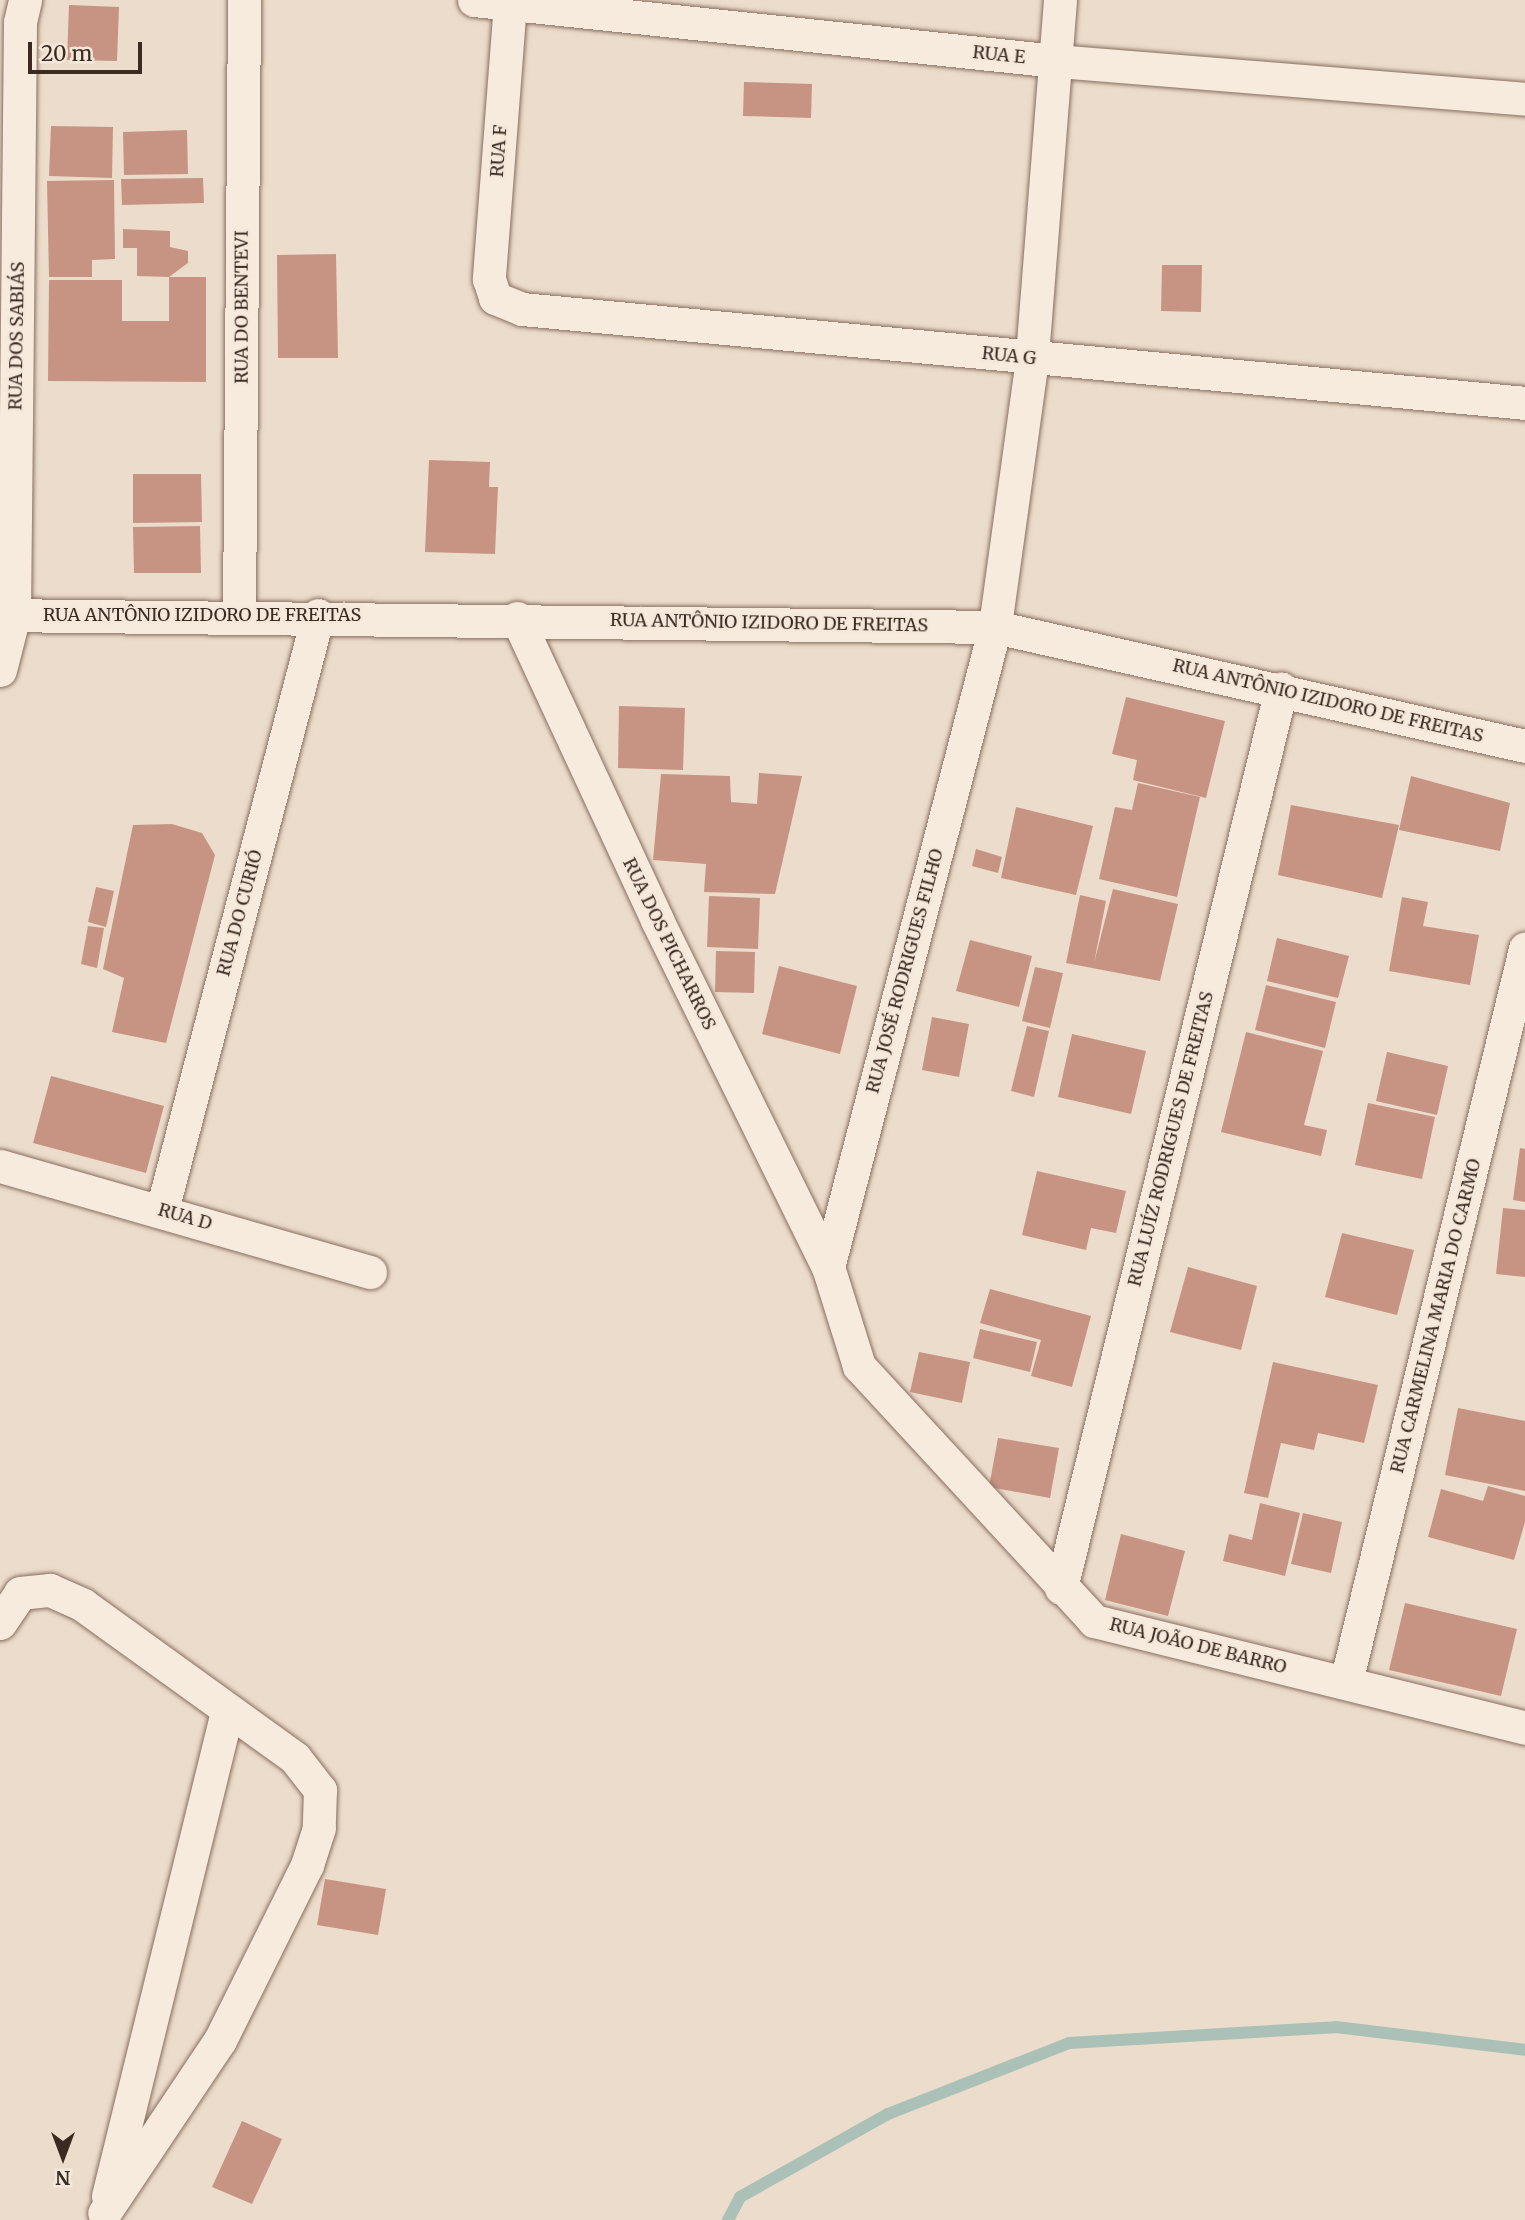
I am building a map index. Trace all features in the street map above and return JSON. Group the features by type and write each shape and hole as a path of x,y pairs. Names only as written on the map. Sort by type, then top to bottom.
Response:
{"street":[{"name":"RUA DOS SABIÁS","path":"0,670 7,615 25,0"},
{"name":"RUA DO BENTEVI","path":"239,615 244,0"},
{"name":"RUA E","path":"474,0 1056,61 1525,99"},
{"name":"RUA JOSÉ RODRIGUES FILHO","path":"828,1267 995,627 1032,359 1060,0"},
{"name":"RUA F","path":"495,298 489,279 510,4"},
{"name":"RUA G","path":"495,298 522,309 1032,359 1525,403"},
{"name":"RUA ANTÔNIO IZIDORO DE FREITAS","path":"7,615 318,615 995,627 1281,689 1525,746"},
{"name":"RUA DO CURIÓ","path":"162,1210 318,615"},
{"name":"RUA DOS PICHARROS","path":"517,618 657,920 828,1267"},
{"name":"RUA LUÍZ RODRIGUES DE FREITAS","path":"1061,1588 1281,689"},
{"name":"RUA CARMELINA MARIA DO CARMO","path":"1346,1682 1525,949"},
{"name":"RUA D","path":"0,1166 162,1210 370,1272"},
{"name":"RUA JOÃO DE BARRO","path":"828,1267 859,1366 1094,1621 1525,1728"},
{"path":"0,1623 20,1593 50,1590 83,1605 227,1712 295,1758 320,1790 319,1828 307,1865 220,2040 104,2217"},
{"path":"104,2217 227,1712"}],"building":[{"path":"69,5 119,7 117,61 67,60"},
{"path":"744,82 812,84 811,118 743,116"},
{"path":"51,126 113,127 112,178 49,176"},
{"path":"187,130 188,174 124,175 123,132"},
{"path":"203,178 204,203 122,205 121,179"},
{"path":"114,180 115,259 92,260 92,277 49,277 47,181"},
{"path":"123,229 170,231 170,247 188,251 188,263 169,277 137,276 137,248 123,248"},
{"path":"336,254 338,358 278,358 277,255"},
{"path":"1162,265 1202,265 1201,312 1161,311"},
{"path":"169,277 206,277 206,382 48,381 49,280 122,280 122,321 169,321"},
{"path":"429,460 490,462 489,487 498,487 495,554 425,552"},
{"path":"133,474 201,474 202,522 133,523"},
{"path":"200,526 201,573 134,573 133,527"},
{"path":"1126,697 1225,721 1206,798 1133,780 1137,760 1112,754"},
{"path":"619,706 685,708 683,770 618,768"},
{"path":"759,773 802,776 775,894 704,892 706,864 653,860 661,774 730,776 731,802 757,804"},
{"path":"1411,776 1510,803 1500,851 1399,830"},
{"path":"1138,783 1200,797 1177,897 1099,879 1115,807 1132,810"},
{"path":"1291,805 1399,825 1382,898 1278,875"},
{"path":"1016,807 1093,826 1076,895 1001,878"},
{"path":"172,824 202,833 215,855 166,1043 112,1032 124,978 103,969 133,825"},
{"path":"976,849 1002,857 998,873 972,866"},
{"path":"96,887 114,891 106,927 88,922"},
{"path":"1113,889 1178,904 1160,981 1066,963 1080,895 1106,901 1094,963"},
{"path":"709,896 760,898 758,949 707,947"},
{"path":"1402,897 1428,902 1423,926 1479,935 1470,985 1389,971"},
{"path":"88,926 104,928 97,968 81,964"},
{"path":"1277,938 1349,956 1338,998 1267,981"},
{"path":"970,940 1032,956 1019,1007 956,991"},
{"path":"716,951 755,952 754,993 715,992"},
{"path":"779,966 857,986 840,1054 762,1034"},
{"path":"1035,967 1063,973 1050,1028 1022,1021"},
{"path":"1266,985 1336,1002 1325,1048 1255,1030"},
{"path":"932,1017 969,1024 959,1077 922,1070"},
{"path":"1027,1026 1049,1031 1034,1097 1011,1091"},
{"path":"1246,1032 1323,1051 1304,1125 1327,1130 1321,1156 1221,1132"},
{"path":"1072,1034 1146,1051 1131,1114 1058,1097"},
{"path":"1387,1052 1448,1066 1437,1115 1376,1101"},
{"path":"51,1076 164,1106 146,1173 33,1143"},
{"path":"1368,1103 1435,1117 1422,1179 1355,1165"},
{"path":"1520,1148 1525,1149 1525,1202 1513,1200"},
{"path":"1037,1171 1126,1191 1116,1233 1091,1228 1086,1250 1022,1235"},
{"path":"1503,1208 1525,1210 1525,1277 1496,1274"},
{"path":"1342,1233 1414,1250 1397,1315 1325,1297"},
{"path":"1188,1267 1257,1286 1241,1350 1170,1332"},
{"path":"990,1289 1091,1316 1072,1387 1031,1376 1041,1340 980,1323"},
{"path":"980,1329 1037,1342 1030,1372 973,1358"},
{"path":"919,1352 970,1362 962,1403 910,1392"},
{"path":"1273,1362 1378,1385 1364,1443 1318,1433 1314,1450 1281,1443 1268,1498 1244,1493"},
{"path":"1458,1408 1525,1421 1525,1491 1445,1475"},
{"path":"998,1438 1059,1448 1050,1498 989,1487"},
{"path":"1488,1486 1525,1496 1525,1522 1514,1560 1428,1537 1441,1489 1483,1501"},
{"path":"1260,1503 1300,1513 1285,1576 1223,1561 1229,1534 1252,1540"},
{"path":"1303,1513 1342,1522 1331,1573 1291,1564"},
{"path":"1121,1534 1185,1551 1168,1616 1105,1600"},
{"path":"1405,1603 1517,1629 1501,1696 1389,1670"},
{"path":"325,1879 386,1889 378,1935 317,1925"},
{"path":"242,2121 282,2139 252,2204 212,2187"}],"waterway":[{"path":"728,2220 740,2197 888,2114 1069,2043 1336,2027 1525,2050"}]}
